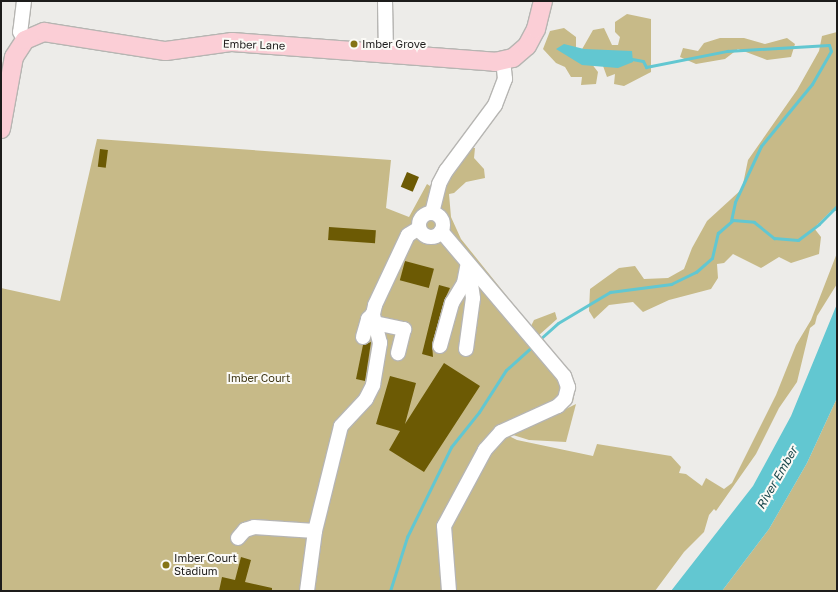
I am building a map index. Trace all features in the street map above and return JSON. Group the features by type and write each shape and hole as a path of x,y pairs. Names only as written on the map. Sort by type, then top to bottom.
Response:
{"main road":[{"name":"Ember Lane","path":"25,40 36,34 52,32 166,51 232,42 482,62 503,61 521,52 533,38 543,1"},
{"path":"1,129 12,62 25,40"}],"street":[{"path":"24,1 20,32 25,40"},
{"path":"386,1 386,54"},
{"path":"307,591 315,531 341,426 366,399 373,384 380,343 374,319 380,290 408,235 419,228 422,218 432,213 439,184 446,171 495,105 505,79 503,61"},
{"path":"432,213 442,220 441,232 468,262 522,329 564,376 568,387 565,399 558,406 501,432 485,450 444,526 448,591"},
{"path":"419,228 424,234 430,237 441,232"},
{"path":"440,346 452,303 464,283 468,262"},
{"path":"466,349 473,294 468,262"},
{"path":"363,337 368,319 374,319 404,329 398,353"},
{"path":"238,538 245,530 254,527 315,531"}],"green space":[{"path":"627,14 651,19 651,72 624,86 614,84 615,74 607,77 598,52 588,59 598,72 596,84 581,85 582,77 571,77 565,67 556,63 543,49 550,31 564,28 576,37 576,49 581,51 593,30 604,28 612,45 618,45 620,37 615,32 615,22"},
{"path":"837,32 837,211 831,211 814,228 821,237 819,254 791,263 779,257 761,268 733,254 724,263 717,264 718,278 711,289 669,300 643,312 633,302 609,305 594,319 589,311 590,289 619,268 635,266 644,279 668,278 684,269 692,248 707,221 742,189 748,160 797,90 819,51 822,36"},
{"path":"720,38 744,38 765,44 787,38 795,44 791,57 767,60 738,49 725,59 696,64 680,57 683,48 698,51 704,43"},
{"name":"Imber Court","path":"97,139 391,160 386,208 409,217 427,184 430,186 436,177 457,168 472,148 475,148 474,158 484,169 485,178 466,182 454,193 449,194 451,217 461,239 531,326 534,320 555,312 557,319 538,336 576,385 573,402 564,408 507,435 517,440 593,456 597,444 671,456 681,467 679,473 686,474 702,486 706,478 724,489 732,483 776,395 796,345 811,320 837,253 837,284 817,316 815,324 810,328 797,382 779,408 756,454 716,511 714,509 709,515 704,532 684,552 655,591 1,591 1,288 60,301"},
{"path":"837,398 837,591 722,591 769,529 807,463"},
{"path":"576,404 566,442 529,440 513,435"}],"water":[{"path":"564,44 584,49 632,51 633,62 618,68 582,65 556,49"},
{"name":"River Ember","path":"837,304 837,398 807,463 769,529 722,591 671,591 753,486 791,416"}],"building":[{"path":"100,149 108,150 106,168 98,167"},
{"path":"407,172 419,177 413,192 401,187"},
{"path":"329,227 376,230 375,243 328,240"},
{"path":"405,261 434,269 429,288 400,280"},
{"path":"439,285 450,288 444,301 432,344 433,357 422,354"},
{"path":"371,342 365,381 356,379 363,345"},
{"path":"444,363 480,386 424,472 389,450 400,431 376,424 390,376 416,383 405,424"},
{"path":"241,557 251,560 245,582 272,588 272,591 219,591 222,577 235,580"}],"waterway":[{"path":"632,59 643,61 646,67 727,51 829,45 831,51 812,84 761,146 735,202 731,221"},
{"path":"539,340 558,323 610,292 671,284 696,272 712,258 718,233 733,220 754,222 774,238 798,240 819,224 837,206"},
{"path":"390,591 407,537 451,447 479,412 506,370 534,345"}],"place":[{"name":"Imber Grove","path":"354,44"},
{"name":"Imber Court Stadium","path":"166,565"}]}
